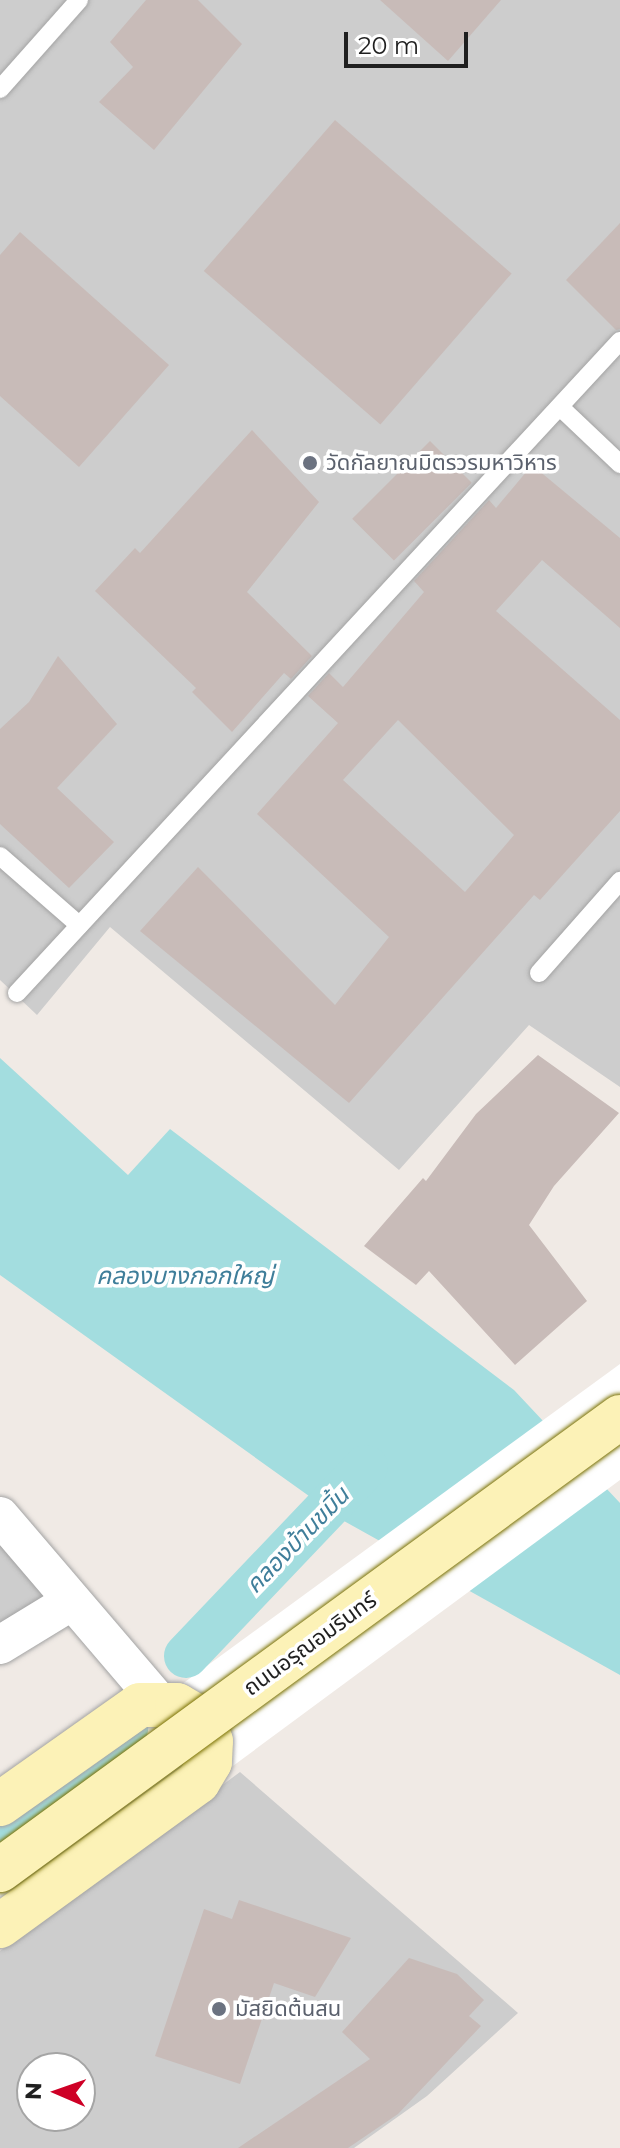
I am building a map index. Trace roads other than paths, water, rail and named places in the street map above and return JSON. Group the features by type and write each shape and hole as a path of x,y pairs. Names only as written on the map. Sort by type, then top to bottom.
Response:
{"main road":[{"name":"ถนนอรุณอมรินทร์","path":"0,1870 620,1417"},
{"path":"0,1804 140,1705 158,1701 201,1719 211,1741 210,1762 198,1782 0,1926"}],"street":[{"path":"0,1516 158,1701"},
{"path":"0,1645 72,1601"}],"lane":[{"path":"0,89 79,0"},
{"path":"17,993 620,341"},
{"path":"560,407 620,464"},
{"path":"0,856 79,925"},
{"path":"539,973 620,881"}],"water":[{"name":"คลองบางกอกใหญ่","path":"0,1058 128,1175 170,1129 514,1390 620,1503 620,1675 344,1521 0,1275"}],"waterway":[{"name":"คลองบ้านขมิ้น","path":"186,1656 366,1467"},
{"name":"คลองบ้านขมิ้น","path":"0,1834 101,1759 126,1728"}],"place":[{"name":"วัดกัลยาณมิตรวรมหาวิหาร","path":"310,463"},
{"name":"มัสยิดต้นสน","path":"219,2009"}]}
